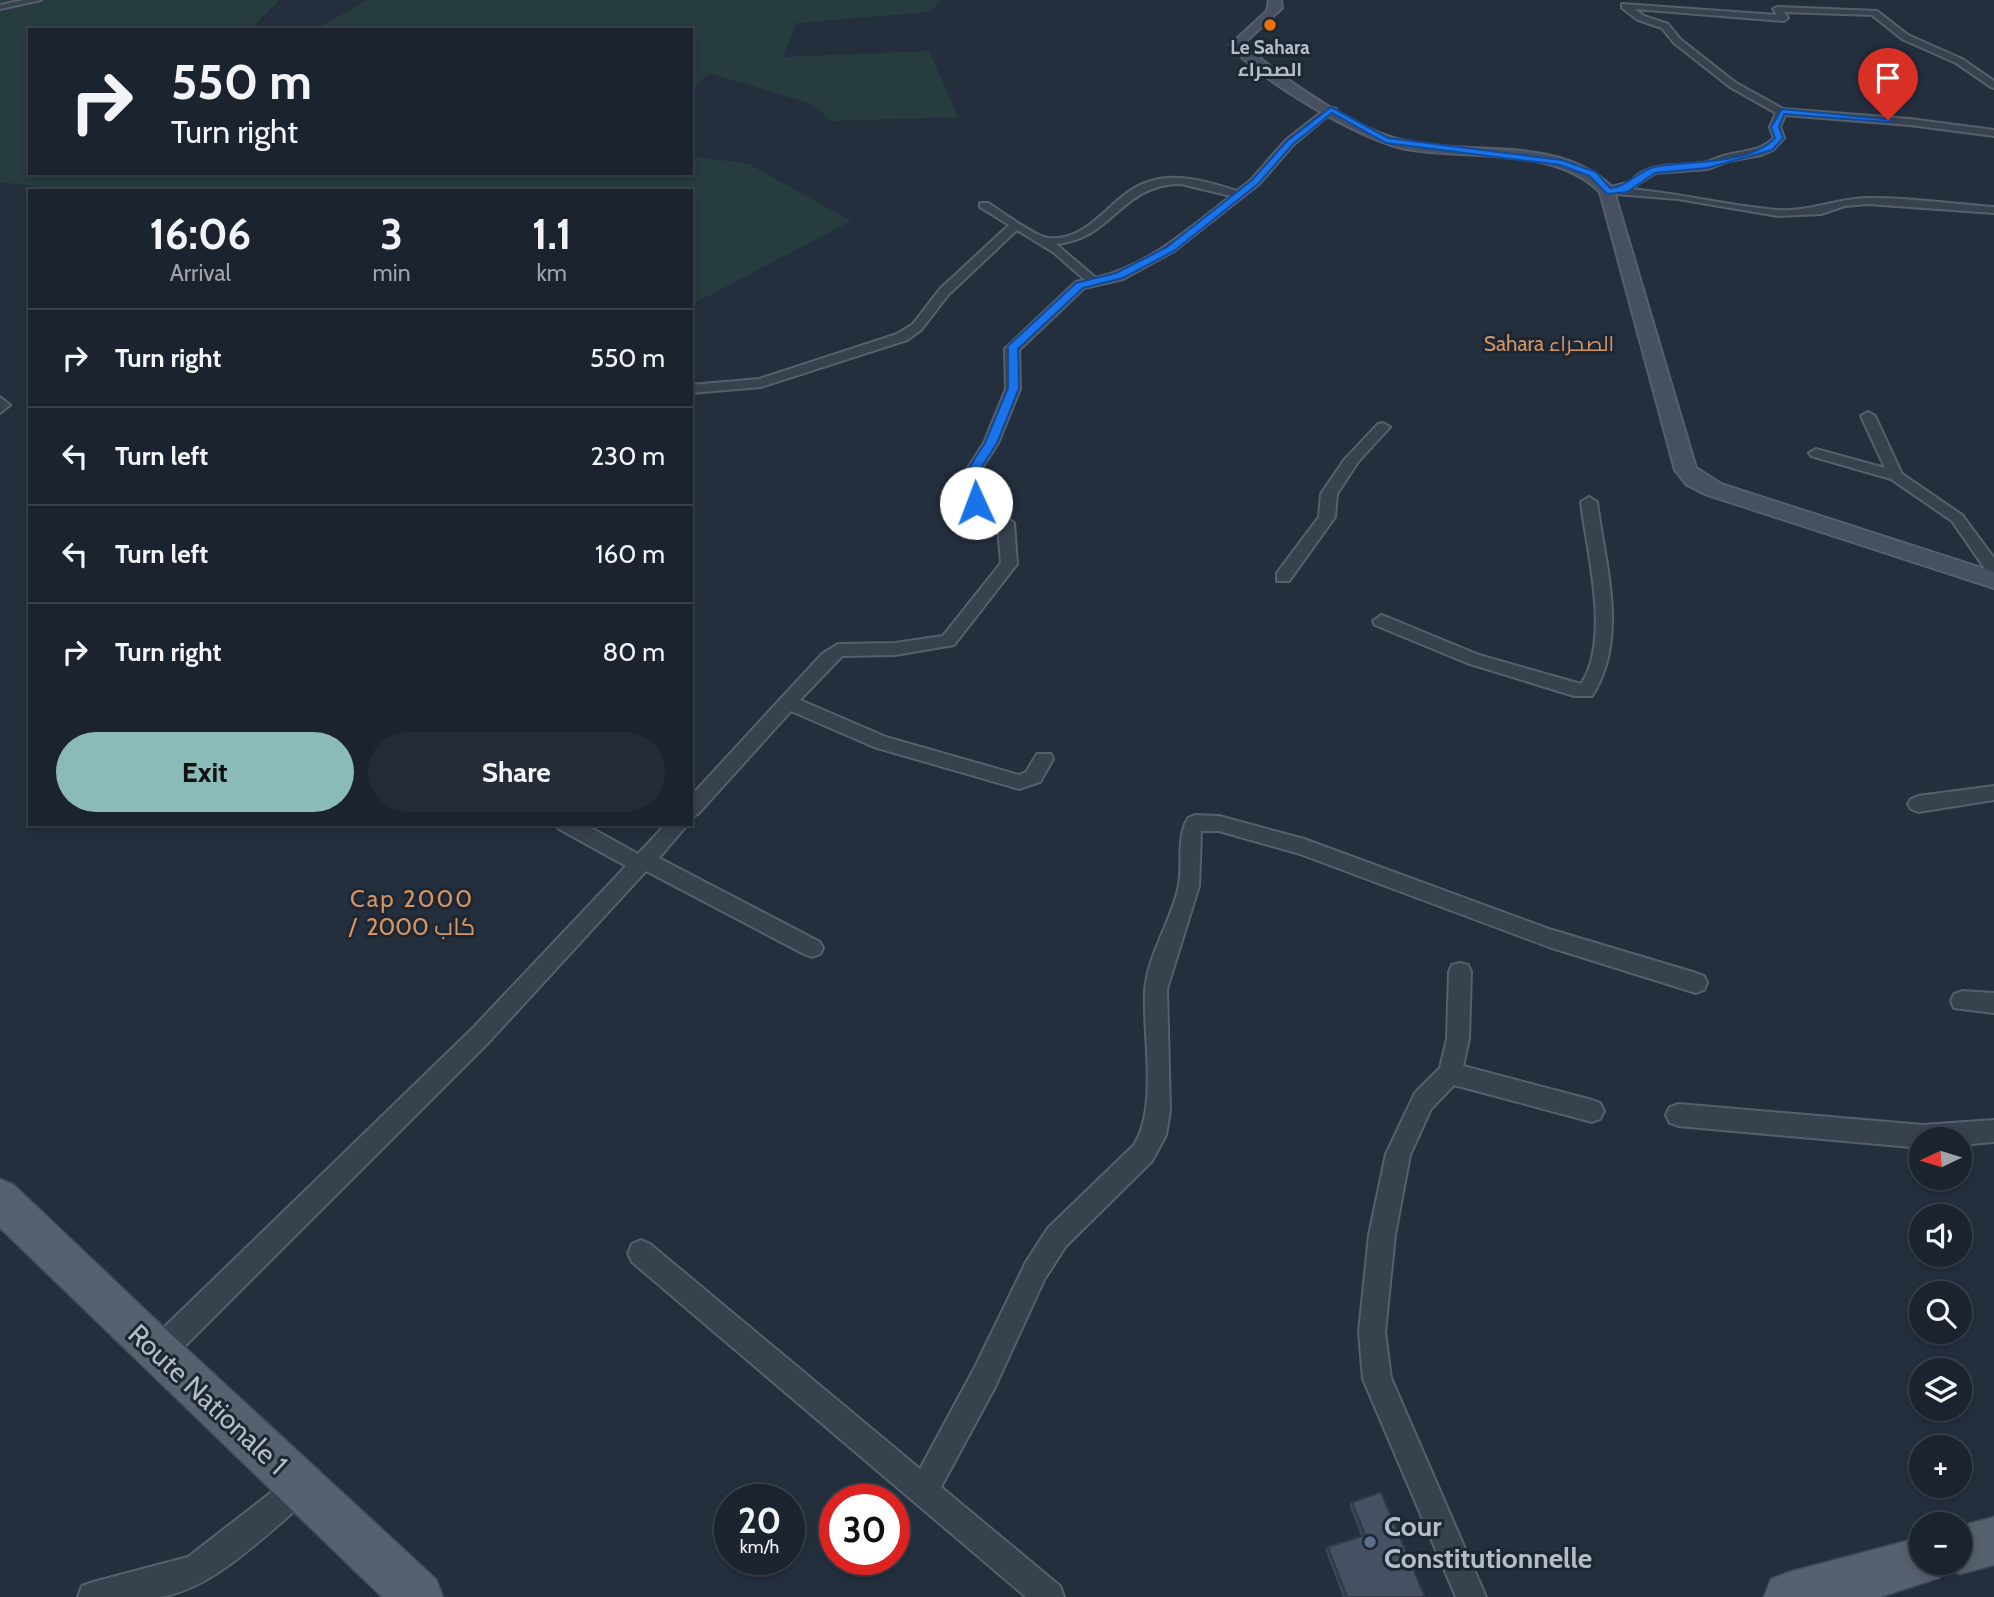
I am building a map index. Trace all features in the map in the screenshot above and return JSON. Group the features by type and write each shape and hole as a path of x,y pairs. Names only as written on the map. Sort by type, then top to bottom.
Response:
{"main road":[{"path":"1275,0 1276,8 1268,20 1240,38 1236,44 1331,109 1386,141 1562,163 1593,174 1607,191 1668,412 1686,470 1695,480 1713,489 1994,580"},
{"name":"Route Nationale 1","path":"0,1199 158,1353 418,1597"},
{"path":"1972,1547 1994,1541"},
{"path":"1789,1597 1909,1565"}],"street":[{"path":"0,7 37,0"},
{"path":"1786,0 1797,7"},
{"path":"1994,85 1959,61 1905,37 1874,13 1797,7 1777,9 1784,18 1625,6 1641,18 1665,26 1677,41 1733,85 1782,112 1910,122 1994,133"},
{"path":"693,807 838,650 895,649 948,641 1009,564 1006,523 976,503 972,488 973,471 991,443 1013,388 1012,349 1080,285 1092,280 1119,276 1170,249 1255,182 1290,142 1331,109"},
{"path":"1607,191 1624,190 1653,170 1707,166 1769,148 1779,138 1775,127 1782,112"},
{"path":"1043,242 1079,237 1110,215 1128,196 1158,183 1184,181 1239,195"},
{"path":"1607,191 1678,196 1778,213 1821,211 1843,203 1868,201 1994,210"},
{"path":"984,205 1043,242 1092,280"},
{"path":"693,389 761,383 902,337 917,327 944,292 1016,225"},
{"path":"0,401 3,405 0,409"},
{"path":"1868,416 1896,475"},
{"path":"1283,577 1327,517 1329,494 1352,459 1383,427"},
{"path":"1816,453 1896,475 1957,518 1994,569"},
{"path":"1381,621 1473,659 1574,690 1586,691 1591,686 1604,647 1603,614 1589,502"},
{"path":"788,702 881,742 1019,782 1033,777 1044,759"},
{"path":"1918,804 1994,793"},
{"path":"923,1492 985,1377 1035,1271 1057,1237 1143,1153 1154,1135 1158,1111 1156,989 1170,938 1189,886 1191,830 1195,823 1205,820 1258,833 1410,885 1528,931 1696,983"},
{"path":"570,826 811,948"},
{"path":"158,1353 480,1036 676,826"},
{"path":"1460,972 1458,1039 1450,1073 1423,1101 1398,1154 1382,1235 1373,1332 1377,1379 1471,1597"},
{"path":"1962,1001 1994,1003"},
{"path":"1450,1073 1592,1111"},
{"path":"1678,1115 1923,1137 1994,1130"},
{"path":"641,1253 1049,1597"},
{"path":"93,1597 180,1577 199,1568 300,1487"}],"green space":[{"path":"0,0 279,0 254,25 282,28 28,28 28,175 693,175 693,156 749,164 851,221 693,304 693,189 56,189 0,182"},
{"path":"368,0 941,0 931,12 796,23 783,57 929,51 958,117 831,121 812,104 709,73 693,89 693,28 318,28"}],"building":[{"name":"Cour Constitutionnelle","path":"1381,1492 1425,1597 1347,1597 1328,1547 1365,1535 1352,1502"}],"place":[{"name":"Le Sahara الصحراء","path":"1270,25"},
{"name":"Cour Constitutionnelle","path":"1370,1542"}],"district":[{"name":"Sahara الصحراء","path":"1549,343"},
{"name":"Cap 2000 / كاب 2000","path":"412,912"}],"route":[{"path":"976,503 972,488 973,471 991,443 1013,388 1012,349 1080,285 1092,280 1119,276 1170,249 1255,182 1290,142 1331,109 1386,141 1562,163 1593,174 1601,180 1607,191 1624,190 1653,170 1707,166 1726,158 1741,157 1769,148 1778,142 1775,127 1782,112 1888,120"}]}
